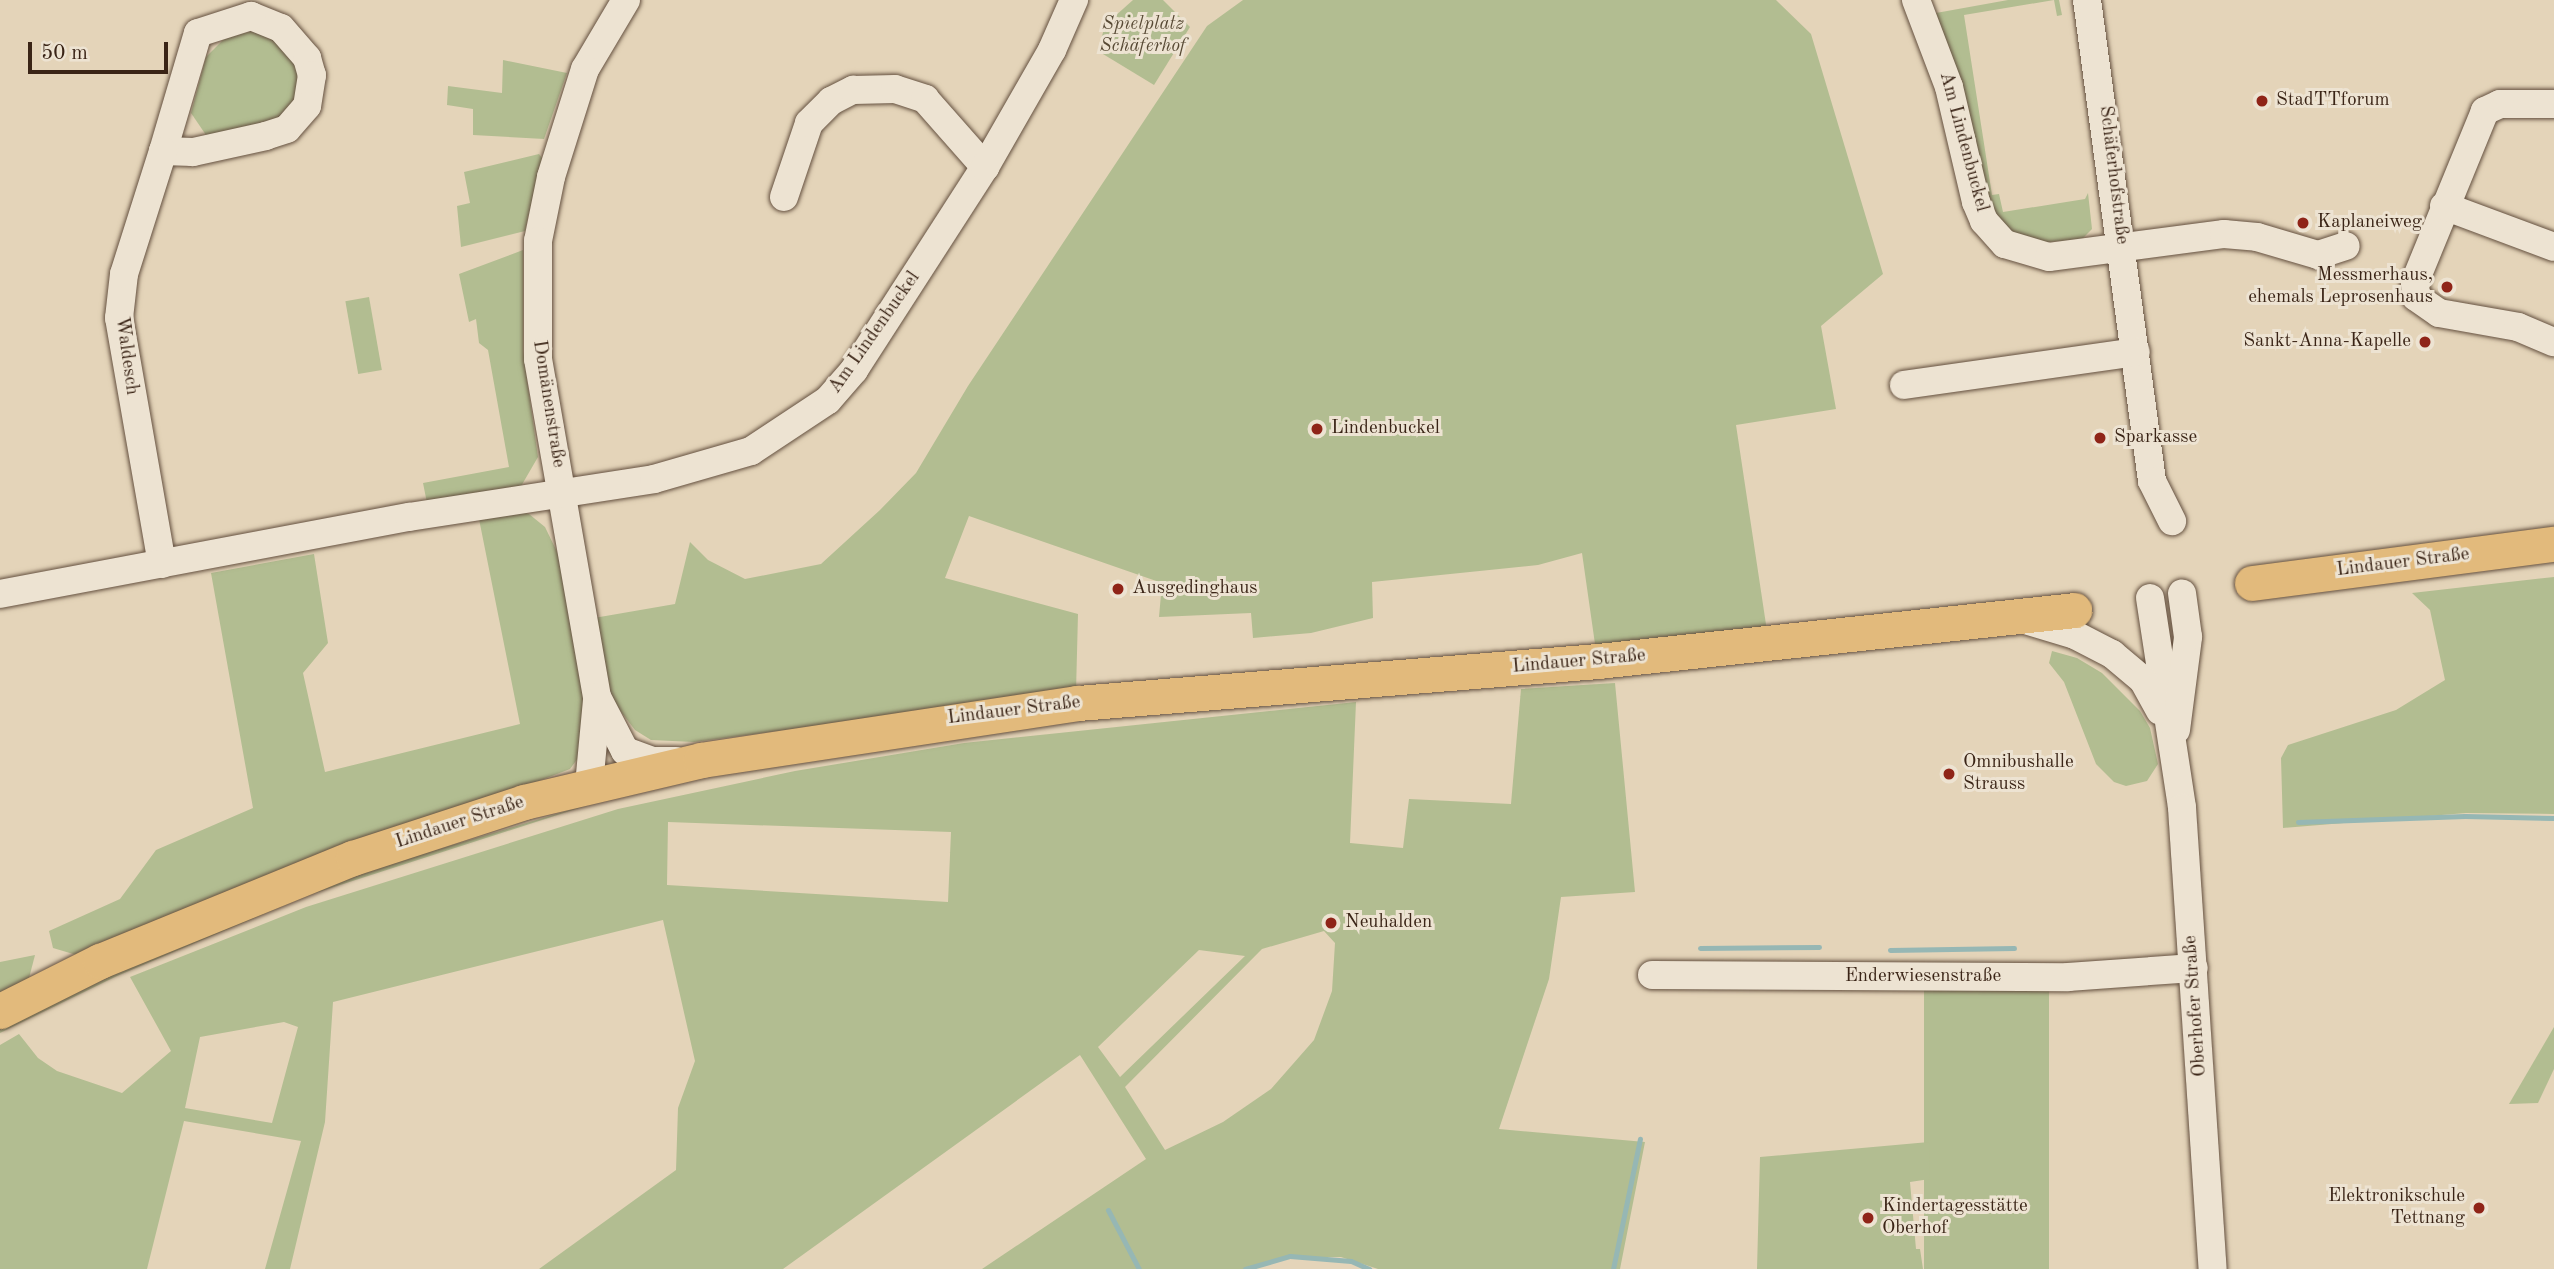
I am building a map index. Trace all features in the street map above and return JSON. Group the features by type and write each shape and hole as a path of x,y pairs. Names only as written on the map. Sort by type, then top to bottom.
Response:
{"main road":[{"name":"Lindauer Straße","path":"2252,583 2554,544"},
{"name":"Lindauer Straße","path":"0,1011 100,961 353,858 589,785 694,762 1078,703 1598,661 2074,610"}],"street":[{"name":"Domänenstraße","path":"589,785 597,697 538,359 538,241 557,153 585,69 626,0"},
{"name":"Am Lindenbuckel","path":"562,491 697,470 751,452 828,400 854,370 985,167 1052,50 1074,0"},
{"name":"Am Lindenbuckel","path":"1916,0 1949,87 1976,202 1994,235 2016,250 2049,257 2123,248"},
{"name":"Schäferhofstraße","path":"2087,0 2123,248 2152,481 2172,521"},
{"name":"Waldesch","path":"162,564 119,318 124,274 198,33 250,8 297,41 312,75 307,106 287,129 193,152 163,151"},
{"path":"784,197 809,123 831,101 853,90 895,89 925,99 985,167"},
{"path":"2554,104 2500,104 2486,111 2422,258 2416,297 2439,313 2518,327 2554,342"},
{"path":"2444,206 2550,245"},
{"path":"2123,248 2224,234 2257,237 2318,255 2346,246"},
{"path":"1904,385 2136,352"},
{"path":"0,594 562,491"},
{"name":"Oberhofer Straße","path":"2173,743 2188,637 2182,593"},
{"name":"Oberhofer Straße","path":"2150,598 2173,743 2194,968 2213,1269"},
{"name":"Oberhofer Straße","path":"2018,618 2075,635 2131,668 2152,693 2173,743"},
{"name":"Domänenstraße","path":"597,697 625,751 652,761 694,762"},
{"name":"Enderwiesenstraße","path":"1652,975 2068,977 2194,968"}],"green space":[{"name":"Spielplatz Schäferhof","path":"1133,0 1163,0 1190,27 1154,85 1098,51 1105,25"},
{"path":"1243,0 1776,0 1811,34 1883,274 1821,326 1836,409 1736,425 1767,631 1596,651 1582,553 1538,565 1372,582 1373,618 1311,633 1253,638 1251,613 1159,617 1162,583 969,516 945,578 1078,614 1076,692 694,742 651,740 635,730 612,700 594,618 675,604 690,542 708,560 745,579 821,564 880,510 916,473 968,386 1207,26"},
{"path":"2008,0 2054,0 1964,15 1992,195 1999,194 2003,212 2085,199 2088,193 2092,229 2082,239 2037,243 2011,233 1996,217 1985,191 1963,93 1936,13"},
{"path":"2054,0 2059,0 2062,15 2057,16"},
{"path":"252,31 285,45 299,72 298,105 280,121 208,138 191,113 206,57 224,39"},
{"path":"503,60 567,73 544,139 473,135 473,109 447,105 448,86 502,93"},
{"path":"539,154 542,158 525,231 461,247 457,206 470,203 464,172"},
{"path":"523,250 523,351 538,457 520,488 427,503 423,483 509,467 488,350 479,343 476,319 469,322 459,274"},
{"path":"369,297 382,370 358,374 345,301"},
{"path":"515,510 529,514 545,527 561,560 585,700 581,754 570,769 80,956 53,948 49,931 120,899 156,850 253,808 211,573 314,554 328,643 303,673 325,772 520,724 478,514"},
{"path":"2554,577 2554,814 2466,813 2283,828 2281,758 2288,745 2396,710 2445,680 2430,610 2412,593"},
{"path":"2052,651 2077,658 2102,673 2140,711 2150,728 2158,764 2147,781 2126,786 2114,782 2096,764 2064,682 2049,663"},
{"path":"1615,683 1635,892 1561,897 1549,979 1499,1129 1645,1142 1620,1269 1378,1269 1341,1257 1290,1257 1248,1269 982,1269 1146,1159 1080,1055 783,1269 539,1269 676,1170 678,1108 695,1061 663,920 333,1002 325,1122 290,1269 265,1269 301,1141 184,1121 147,1269 0,1269 0,1045 19,1034 38,1058 57,1071 122,1093 171,1051 130,977 306,907 618,809 795,771 964,743 1356,702 1350,843 1403,848 1409,799 1511,804 1521,689","holes":["668,822 951,832 948,902 667,885","1324,931 1335,943 1332,991 1314,1040 1271,1089 1223,1122 1165,1150 1125,1087 1262,949","1199,950 1245,956 1120,1077 1098,1047","284,1022 298,1027 272,1123 185,1108 200,1037"]},
{"path":"607,799 306,896 117,976 0,1033 0,1027 68,991 352,875"},
{"path":"35,955 28,982 0,998 0,962"},
{"path":"1924,983 2049,983 2049,1269 1924,1269"},
{"path":"2554,1027 2554,1069 2538,1103 2509,1104"},
{"path":"1929,1142 1930,1179 1910,1182 1916,1249 1920,1249 1923,1269 1757,1269 1760,1157"}],"waterway":[{"path":"2298,822 2465,816 2554,818"},
{"path":"1700,948 1819,947"},
{"path":"1890,950 2014,948"},
{"path":"1613,1269 1640,1139"},
{"path":"1108,1210 1139,1269"},
{"path":"1245,1269 1290,1256 1351,1261 1369,1269"}],"place":[{"name":"StadTTforum","path":"2262,101"},
{"name":"Kaplaneiweg","path":"2303,223"},
{"name":"Messmerhaus, ehemals Leprosenhaus","path":"2447,287"},
{"name":"Sankt-Anna-Kapelle","path":"2425,342"},
{"name":"Lindenbuckel","path":"1317,429"},
{"name":"Sparkasse","path":"2100,438"},
{"name":"Ausgedinghaus","path":"1118,589"},
{"name":"Omnibushalle Strauss","path":"1949,774"},
{"name":"Neuhalden","path":"1331,923"},
{"name":"Elektronikschule Tettnang","path":"2479,1208"},
{"name":"Kindertagesstätte Oberhof","path":"1868,1218"}]}
